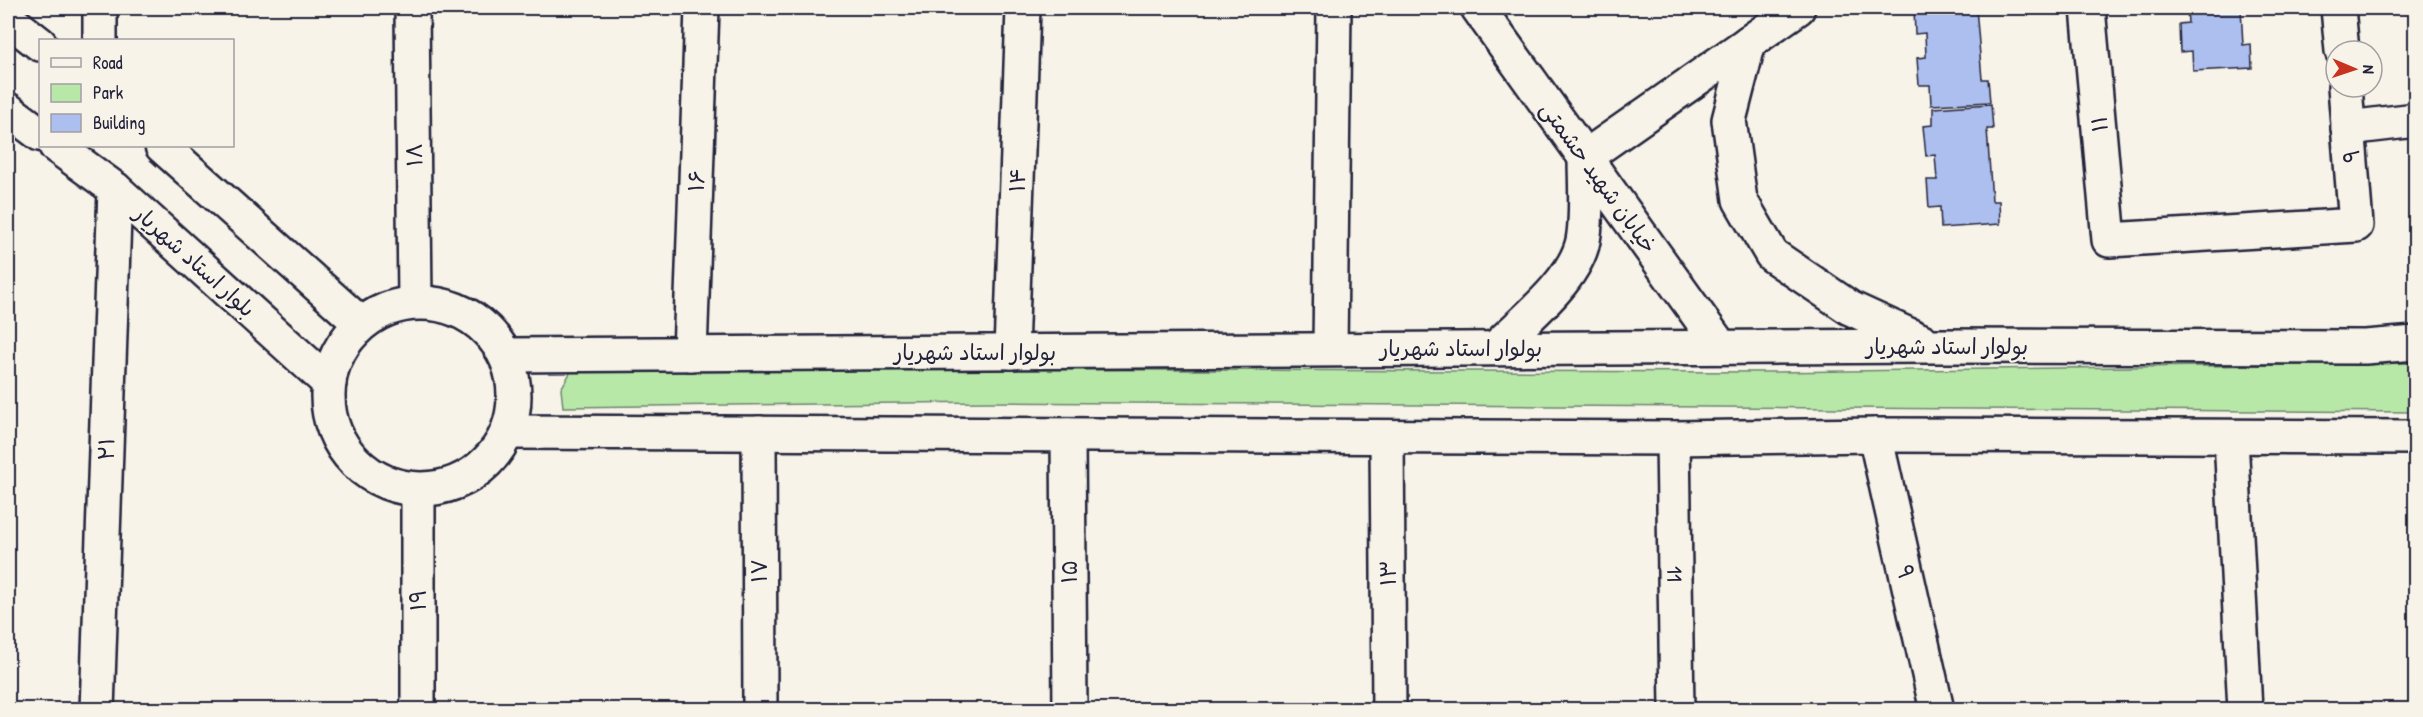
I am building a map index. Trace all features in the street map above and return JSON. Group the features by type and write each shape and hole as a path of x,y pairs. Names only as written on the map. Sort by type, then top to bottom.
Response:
{"street":[{"path":"100,8 100,39"},
{"name":"۱۸","path":"412,8 415,302"},
{"name":"۱۶","path":"690,354 702,8"},
{"name":"۱۴","path":"1011,352 1023,8"},
{"path":"1330,349 1334,8"},
{"name":"خیابان شهید حشمتی","path":"1478,8 1721,347"},
{"path":"1496,348 1544,302 1565,278 1582,245 1585,157 1798,8"},
{"name":"۱۱","path":"2088,8 2109,240 2356,225"},
{"path":"2338,8 2341,39"},
{"path":"8,19 39,43"},
{"path":"1749,42 1729,120 1740,200 1772,255 1850,308 1932,345"},
{"name":"۹","path":"2346,99 2356,225"},
{"path":"8,110 39,133"},
{"path":"2348,128 2415,120"},
{"name":"بلوار استاد شهریار","path":"57,147 115,189 328,383"},
{"path":"163,147 361,324"},
{"name":"۲۱","path":"97,710 115,189"},
{"path":"415,302 446,306 474,319 496,340 506,355 515,400 508,432 491,460 470,477 445,488 418,490 387,484 360,467 341,444 329,414 328,383 334,361 346,342 361,324 386,309 415,302"},
{"name":"بولوار استاد شهریار","path":"506,355 1932,345 2365,347 2415,343"},
{"path":"508,432 1673,438 1875,435 2415,437"},
{"name":"۱۷","path":"759,433 760,710"},
{"name":"۱۵","path":"1068,435 1070,710"},
{"name":"۹","path":"1875,435 1937,710"},
{"name":"۱۳","path":"1387,437 1389,710"},
{"name":"11","path":"1673,438 1677,710"},
{"path":"2231,438 2245,710"},
{"name":"۱۹","path":"418,490 418,710"}],"green space":[{"path":"2416,363 2415,412 986,402 563,407 561,389 573,368 1776,372"}],"building":[{"path":"1914,8 1976,8 1982,79 1988,79 1990,102 1931,105 1930,85 1919,85 1917,58 1926,57 1925,33 1915,34"},
{"path":"2187,8 2241,8 2243,45 2251,44 2252,68 2193,71 2192,51 2180,52 2179,24 2188,23"},
{"path":"1991,104 1993,129 1987,129 1992,201 1999,201 2000,224 1941,228 1940,207 1929,208 1927,180 1937,180 1935,155 1926,156 1923,126 1933,125 1933,108"}]}
